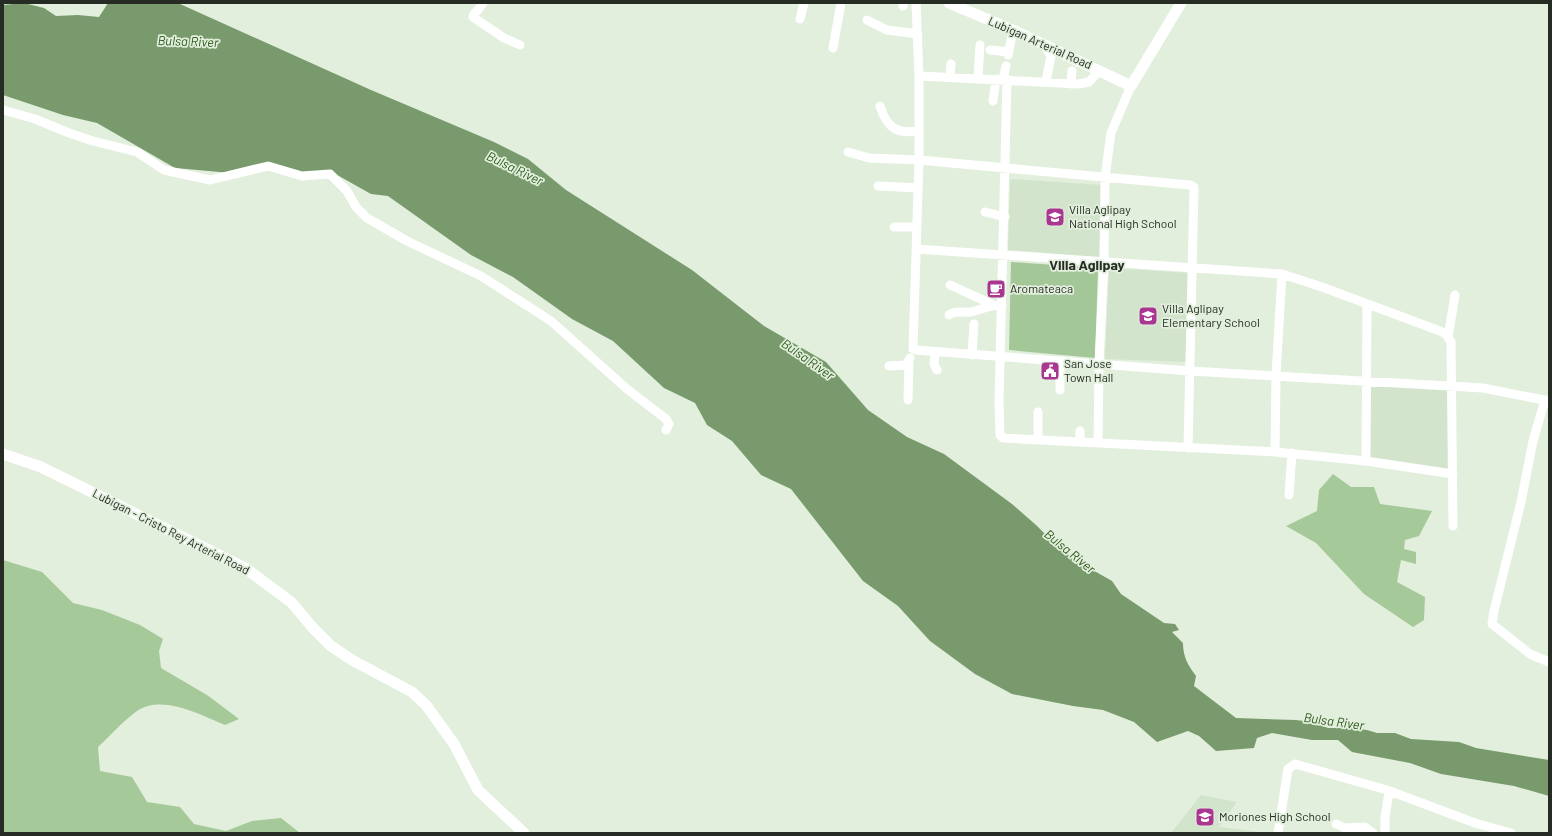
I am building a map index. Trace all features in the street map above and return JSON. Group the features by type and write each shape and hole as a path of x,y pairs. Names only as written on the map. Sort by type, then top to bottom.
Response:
{"main road":[{"name":"Lubigan Arterial Road","path":"949,3 960,5 1131,86"},
{"path":"1131,86 1180,3"},
{"name":"Lubigan - Cristo Rey Arterial Road","path":"3,454 41,467 96,493 245,568 266,583 291,602 312,628 331,646 352,660 412,692 426,705 454,744 478,790 524,833"}],"street":[{"path":"483,3 473,17 504,38 520,45"},
{"path":"800,19 804,3"},
{"path":"833,48 841,3"},
{"path":"908,400 909,362 913,348 919,160 920,87 916,3"},
{"path":"867,20 892,31 918,34"},
{"path":"990,50 1009,54 1013,30"},
{"path":"1044,44 1051,56 1046,81"},
{"path":"978,78 980,45"},
{"path":"950,77 951,64"},
{"path":"993,101 1006,66"},
{"path":"919,76 1046,81 1079,84 1089,82 1100,70"},
{"path":"1071,84 1072,71"},
{"path":"1002,79 1006,169 1004,254 998,305 1001,357 1000,435 1004,438 1292,453 1366,461 1453,474"},
{"path":"910,86 920,87"},
{"path":"1098,443 1099,363 1104,262 1105,178 1111,134 1131,86"},
{"path":"880,106 886,122 890,126 898,131 919,131"},
{"path":"3,110 35,119 93,141 137,152 164,170 210,180 268,166 302,176 330,174 347,191 356,207 366,218 406,241 481,276 551,321 627,389 666,419 669,424 666,430"},
{"path":"848,152 869,158 919,160 1190,185 1194,187 1188,448"},
{"path":"878,186 918,188"},
{"path":"985,212 1005,217"},
{"path":"894,227 917,227"},
{"path":"916,249 1282,274 1322,287 1440,331 1451,342 1453,526"},
{"path":"1275,452 1276,375 1282,274"},
{"path":"950,285 998,305"},
{"path":"1448,338 1455,295"},
{"path":"949,315 953,312 972,311 986,306 998,305"},
{"path":"1366,461 1367,305"},
{"path":"972,354 974,324"},
{"path":"913,348 916,350 935,352 1060,360 1190,371 1488,389 1547,400 1533,441 1521,502 1492,624 1530,654 1549,662"},
{"path":"935,352 934,364 937,370"},
{"path":"1060,360 1060,390"},
{"path":"889,366 903,366 909,362"},
{"path":"1038,412 1038,440"},
{"path":"1080,431 1080,442"},
{"path":"1289,495 1292,453"},
{"path":"1278,833 1288,769 1295,764 1387,790 1475,823 1511,833"},
{"path":"1385,833 1385,816 1389,793 1387,790"},
{"path":"1336,824 1345,828 1365,827 1373,833"}],"shaded area":[{"name":"Villa Aglipay National High School","path":"1010,180 1103,185 1099,257 1008,250"},
{"path":"1011,262 1098,268 1095,358 1009,350"},
{"name":"Villa Aglipay Elementary School","path":"1109,268 1190,273 1187,362 1105,359"},
{"path":"1370,384 1448,389 1450,471 1368,458"},
{"path":"1333,474 1351,487 1374,487 1380,504 1432,511 1419,536 1405,540 1404,549 1416,552 1416,564 1401,560 1397,582 1425,597 1424,620 1413,627 1364,594 1316,543 1286,526 1317,511 1319,490"},
{"path":"3,560 42,572 73,603 102,610 140,625 163,639 159,651 161,668 207,695 239,719 225,725 193,712 170,705 147,706 132,715 98,747 100,771 132,777 147,802 180,807 194,824 226,831 252,821 281,818 300,833 3,833"},
{"name":"Moriones High School","path":"1201,795 1237,802 1219,827 1268,833 1171,833"}],"water":[{"name":"Bulsa River","path":"24,3 44,8 56,16 78,15 99,17 108,3 180,4 371,90 494,142 528,159 566,190 692,270 764,326 826,362 868,410 907,437 944,454 1012,504 1056,545 1075,560 1112,581 1121,594 1164,623 1175,624 1179,630 1172,632 1183,643 1186,661 1196,676 1194,686 1236,718 1296,720 1312,722 1328,728 1350,728 1377,733 1395,733 1411,739 1459,742 1476,748 1549,760 1549,796 1514,786 1441,774 1410,763 1352,752 1338,740 1312,740 1272,733 1257,738 1254,748 1216,751 1199,736 1188,731 1157,742 1134,722 1103,710 1073,706 1012,694 975,674 930,641 898,606 863,581 791,489 761,475 732,441 707,425 695,403 664,388 613,341 572,319 513,277 471,255 388,196 371,194 330,171 303,175 269,163 231,173 175,168 97,123 63,115 3,95 3,5"}],"place":[{"name":"Villa Aglipay National High School","path":"1055,217"},
{"name":"Aromateaca","path":"996,289"},
{"name":"Villa Aglipay Elementary School","path":"1148,316"},
{"name":"San Jose Town Hall","path":"1050,371"},
{"name":"Moriones High School","path":"1205,817"}],"district":[{"name":"Villa Aglipay","path":"1087,265"}]}
